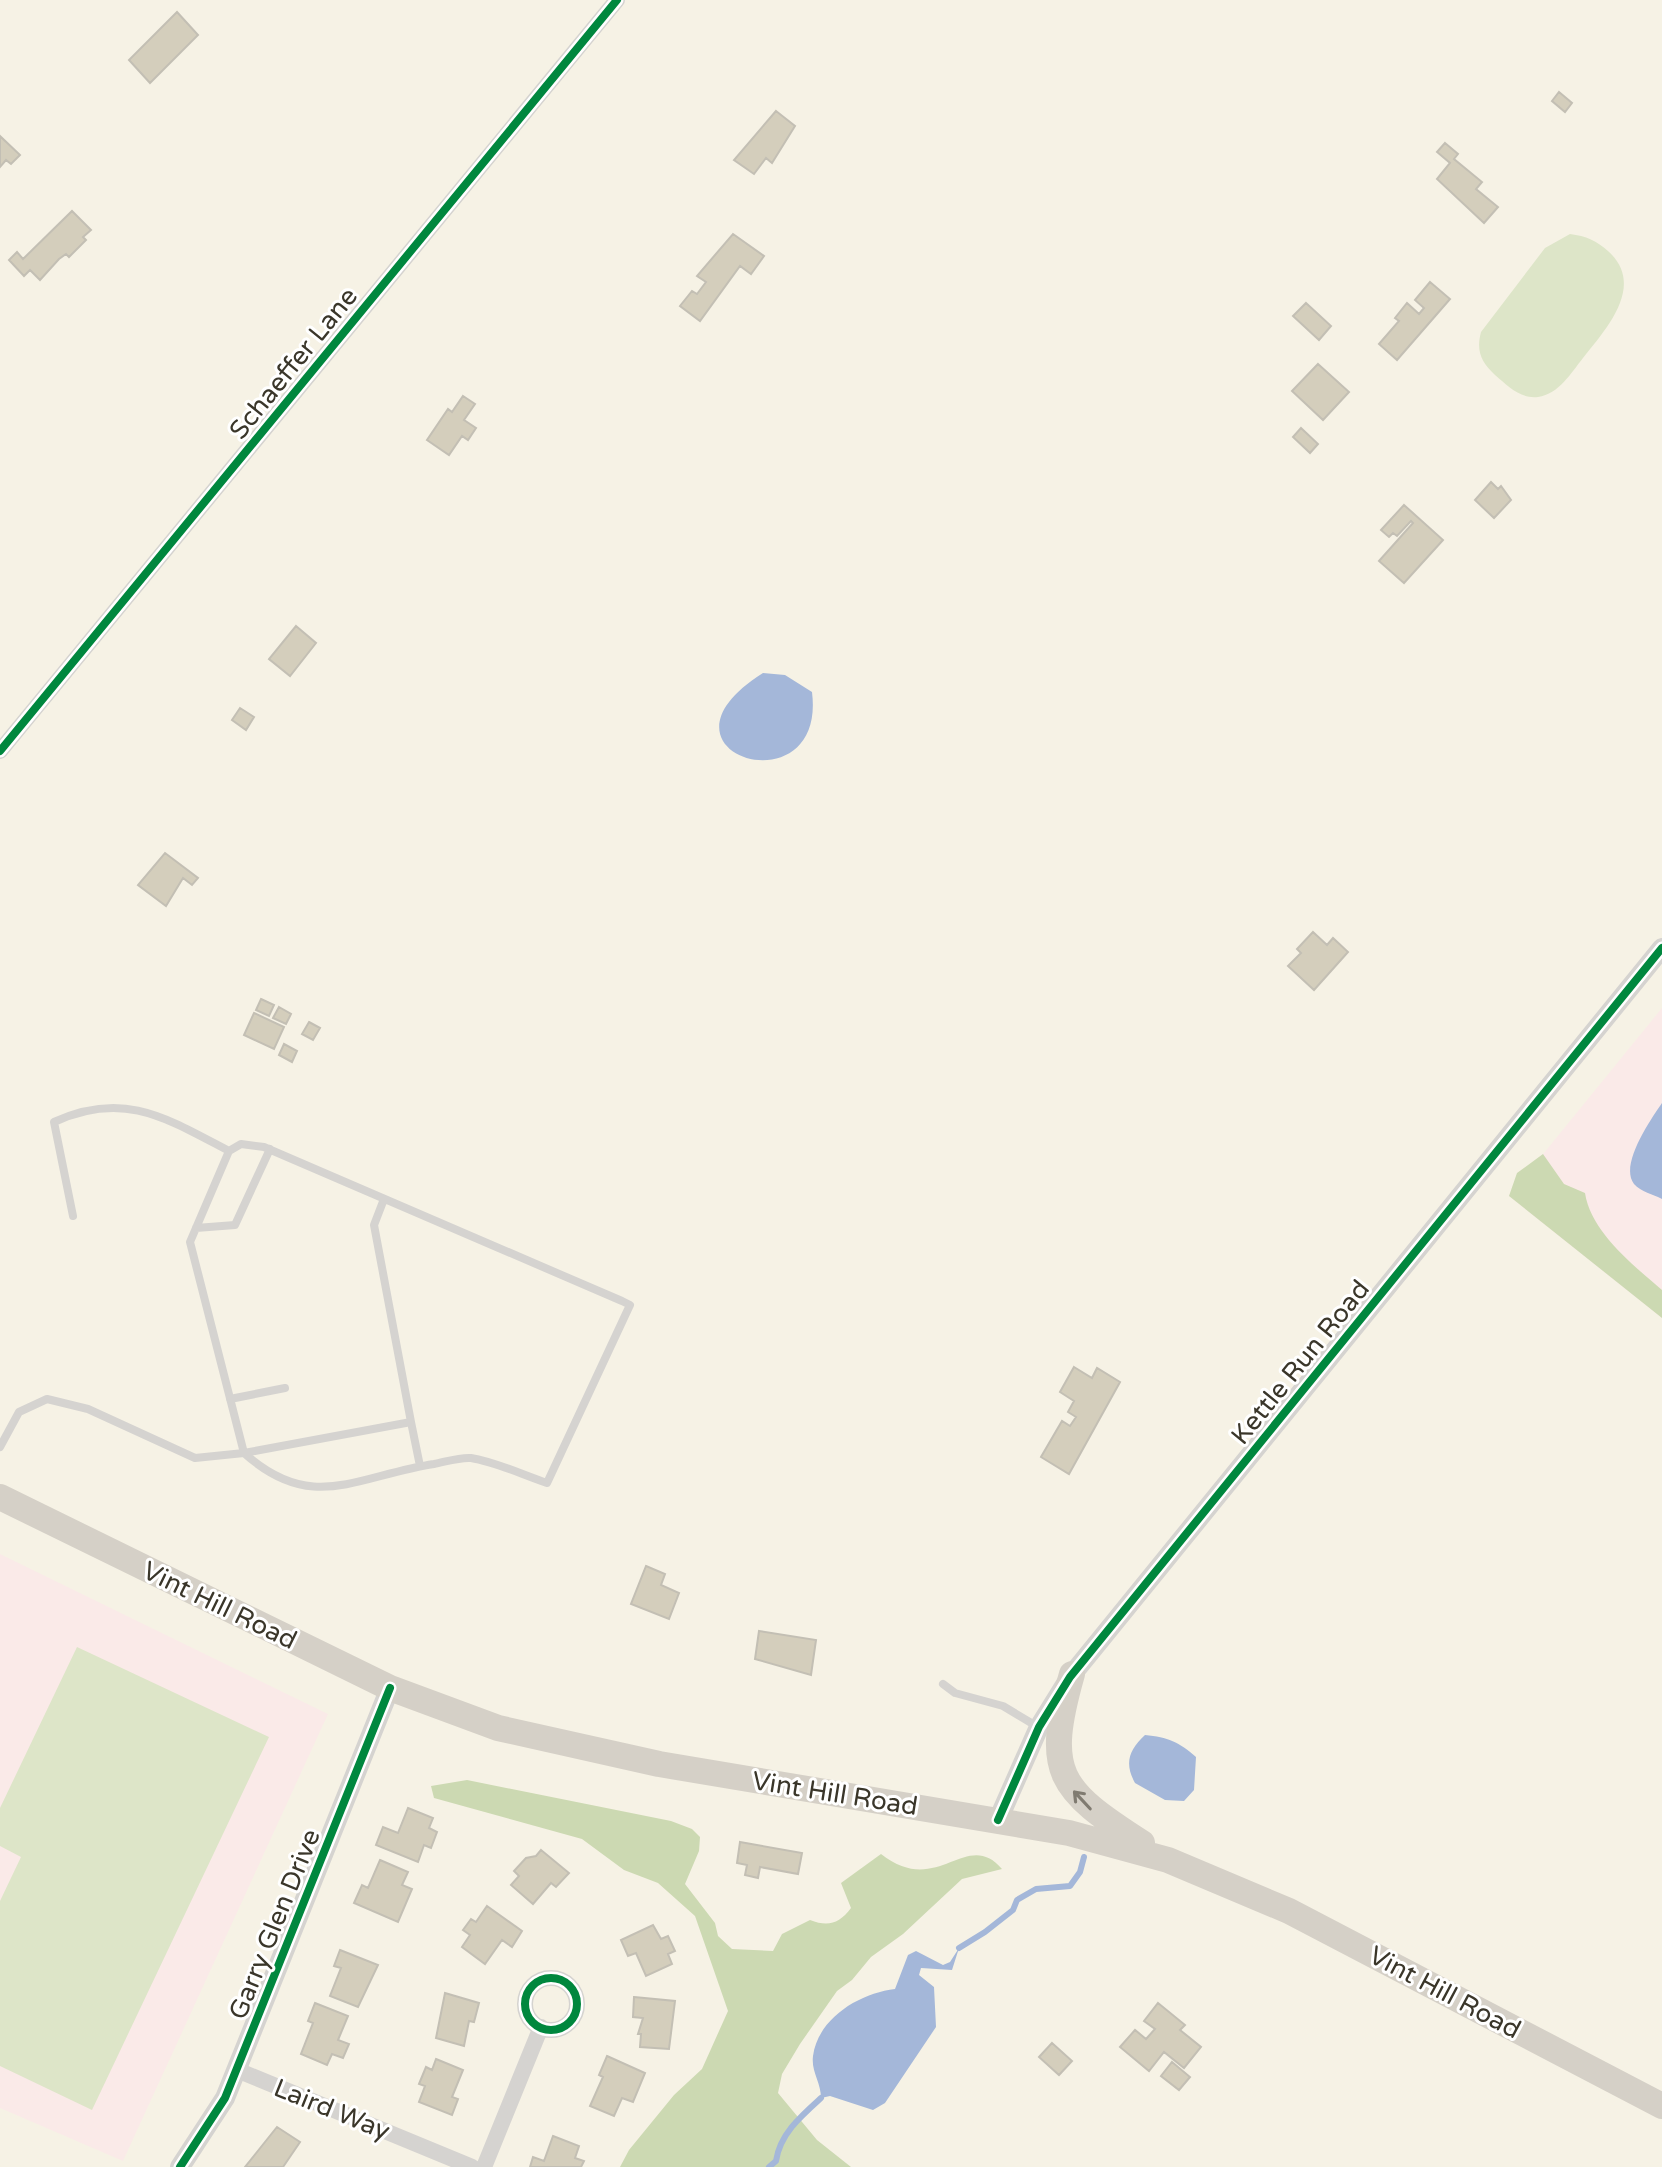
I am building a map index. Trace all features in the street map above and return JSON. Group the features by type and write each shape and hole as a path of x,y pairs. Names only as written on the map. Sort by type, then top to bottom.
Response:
{"main road":[{"name":"Vint Hill Road","path":"0,1497 390,1688 498,1728 669,1766 998,1820 1104,1841 1168,1860 1289,1911 1662,2106"},
{"path":"1072,1674 1058,1739 1060,1762 1068,1784 1087,1807 1168,1860"}],"street":[{"name":"Schaeffer Lane","path":"0,751 617,0"},
{"name":"Kettle Run Road","path":"998,1820 1039,1727 1072,1674 1662,948"},
{"name":"Garry Glen Drive","path":"180,2167 205,2132 237,2070 390,1688"},
{"path":"484,2167 541,2027"},
{"name":"Laird Way","path":"237,2070 472,2167"}],"lane":[{"path":"73,1216 54,1122 85,1107 128,1106 186,1128 229,1151"},
{"path":"241,1144 270,1149 630,1305 547,1483 469,1458 333,1487 299,1487 269,1476 244,1453 190,1242 229,1151 241,1144"},
{"path":"196,1228 235,1225 270,1149"},
{"path":"384,1199 374,1225 420,1466"},
{"path":"230,1399 285,1388"},
{"path":"0,1447 19,1412 47,1399 88,1409 195,1458 244,1453 411,1422"},
{"path":"943,1684 952,1692 1003,1706 1039,1727"}],"shaded area":[{"path":"1662,1008 1662,1318 1509,1196"},
{"path":"0,1554 328,1714 123,2161 0,2108"}],"green space":[{"path":"1570,234 1600,244 1608,251 1619,264 1624,278 1623,292 1611,320 1564,382 1545,395 1526,396 1510,387 1486,365 1480,351 1481,332 1545,248"},
{"path":"1543,1154 1564,1184 1585,1193 1595,1221 1615,1247 1662,1290 1662,1318 1509,1196 1517,1173"},
{"path":"77,1647 269,1737 92,2110 0,2066 0,1901 21,1857 0,1846 0,1808"},
{"path":"467,1780 671,1821 692,1829 700,1837 699,1851 685,1884 715,1923 718,1936 732,1949 773,1951 782,1934 810,1920 822,1923 838,1921 851,1908 841,1883 881,1854 901,1866 919,1869 976,1855 989,1858 1002,1869 962,1879 903,1934 871,1957 852,1980 837,1991 782,2074 778,2093 817,2140 851,2167 620,2167 629,2150 674,2095 702,2069 728,2011 695,1916 658,1883 624,1870 582,1839 434,1798 431,1786"}],"water":[{"path":"763,673 785,675 812,692 809,729 793,751 770,760 746,758 727,746 719,727 729,702"},
{"path":"1662,1103 1662,1199 1634,1184 1630,1166 1638,1142"},
{"path":"1145,1735 1173,1741 1196,1757 1194,1790 1184,1801 1165,1800 1135,1783 1130,1757"},
{"path":"959,1948 952,1970 921,1968 919,1975 934,1987 936,2027 885,2103 873,2110 830,2096 821,2098 813,2056 823,2030 832,2019 855,2002 895,1989 908,1955 916,1951 943,1965 950,1962"}],"building":[{"path":"177,12 198,35 150,83 129,60"},
{"path":"1559,92 1572,103 1565,112 1552,101"},
{"path":"776,111 795,126 772,163 766,158 754,174 734,160"},
{"path":"0,136 20,155 11,164 6,160 0,167"},
{"path":"1445,143 1458,154 1454,159 1482,182 1476,189 1498,207 1484,223 1437,179 1450,163 1437,152"},
{"path":"72,211 91,230 83,237 86,240 69,257 66,254 59,259 40,280 30,270 24,276 9,260 17,252 23,259"},
{"path":"733,234 764,256 751,274 740,266 700,321 680,306 692,291 697,294 706,282 697,276"},
{"path":"1430,282 1450,299 1397,360 1379,344 1399,321 1395,318 1407,303 1419,314 1424,308 1415,300"},
{"path":"1306,303 1331,326 1319,340 1293,316"},
{"path":"1318,364 1349,392 1323,420 1292,391"},
{"path":"463,396 475,404 464,420 476,428 468,440 462,436 449,455 427,440 448,409 452,412"},
{"path":"1301,428 1318,444 1310,453 1293,437"},
{"path":"1491,482 1498,489 1501,486 1511,500 1494,518 1475,500"},
{"path":"1404,505 1443,540 1404,583 1379,561 1413,523 1411,521 1397,536 1393,533 1389,537 1381,530"},
{"path":"296,626 316,643 290,676 269,659"},
{"path":"240,708 254,717 246,730 232,720"},
{"path":"165,853 198,878 192,885 183,878 166,906 138,885"},
{"path":"1313,932 1327,945 1333,938 1348,952 1314,990 1288,966 1301,953 1297,949"},
{"path":"261,999 274,1005 269,1016 256,1010"},
{"path":"279,1007 291,1014 286,1024 273,1018"},
{"path":"254,1013 284,1027 274,1049 244,1035"},
{"path":"309,1022 320,1028 313,1040 302,1034"},
{"path":"284,1044 297,1051 292,1062 279,1055"},
{"path":"1074,1367 1092,1378 1097,1368 1120,1382 1069,1474 1041,1457 1062,1421 1070,1426 1076,1417 1068,1412 1074,1401 1060,1392"},
{"path":"646,1566 665,1574 661,1585 679,1593 669,1619 631,1604"},
{"path":"759,1631 816,1640 811,1675 755,1659"},
{"path":"408,1808 433,1818 429,1828 437,1832 431,1848 424,1845 418,1862 376,1845 383,1827 398,1833"},
{"path":"740,1842 802,1853 798,1874 760,1867 758,1878 745,1875 747,1865 737,1863"},
{"path":"541,1850 569,1873 556,1887 551,1883 533,1904 511,1885 519,1876 514,1871 526,1858 536,1856"},
{"path":"380,1860 408,1872 402,1885 412,1889 398,1922 354,1903 362,1885 368,1888"},
{"path":"487,1906 522,1931 512,1947 502,1940 485,1964 462,1947 470,1935 463,1930 471,1919 476,1922"},
{"path":"653,1925 661,1939 668,1936 675,1951 668,1954 672,1964 646,1976 636,1953 628,1956 621,1940"},
{"path":"340,1950 378,1965 358,2007 330,1996 341,1968 334,1966"},
{"path":"445,1993 479,2003 474,2022 469,2021 464,2046 436,2038"},
{"path":"634,1997 675,2001 669,2049 640,2047 641,2034 638,2034 643,2018 633,2017"},
{"path":"315,2003 348,2016 338,2040 349,2044 343,2058 332,2054 327,2065 301,2054 313,2023 308,2021"},
{"path":"1158,2003 1185,2025 1180,2030 1201,2047 1184,2068 1164,2052 1149,2071 1120,2047 1135,2030 1146,2039 1155,2029 1144,2021"},
{"path":"1052,2043 1072,2061 1059,2075 1039,2057"},
{"path":"607,2056 645,2073 633,2102 622,2098 614,2116 590,2106 603,2077 599,2075"},
{"path":"436,2059 463,2070 452,2097 458,2099 452,2115 419,2102 425,2086 419,2084 426,2067 432,2070"},
{"path":"1172,2062 1190,2077 1179,2090 1161,2076"},
{"path":"277,2127 300,2142 283,2167 245,2167"},
{"path":"553,2136 579,2146 575,2158 584,2161 581,2167 530,2167 533,2157 544,2161"}],"waterway":[{"path":"959,1948 985,1932 1013,1910 1017,1900 1036,1889 1070,1886 1080,1872 1084,1857"},
{"path":"769,2167 776,2161 782,2142 792,2126 821,2098"}],"cycle path":[{"path":"0,751 617,0"},
{"path":"998,1820 1039,1727 1070,1677 1662,948"},
{"path":"180,2167 225,2098 390,1688"},
{"path":"551,1978 569,1986 577,2004 569,2022 551,2030 533,2022 525,2004 533,1986 551,1978"}]}
